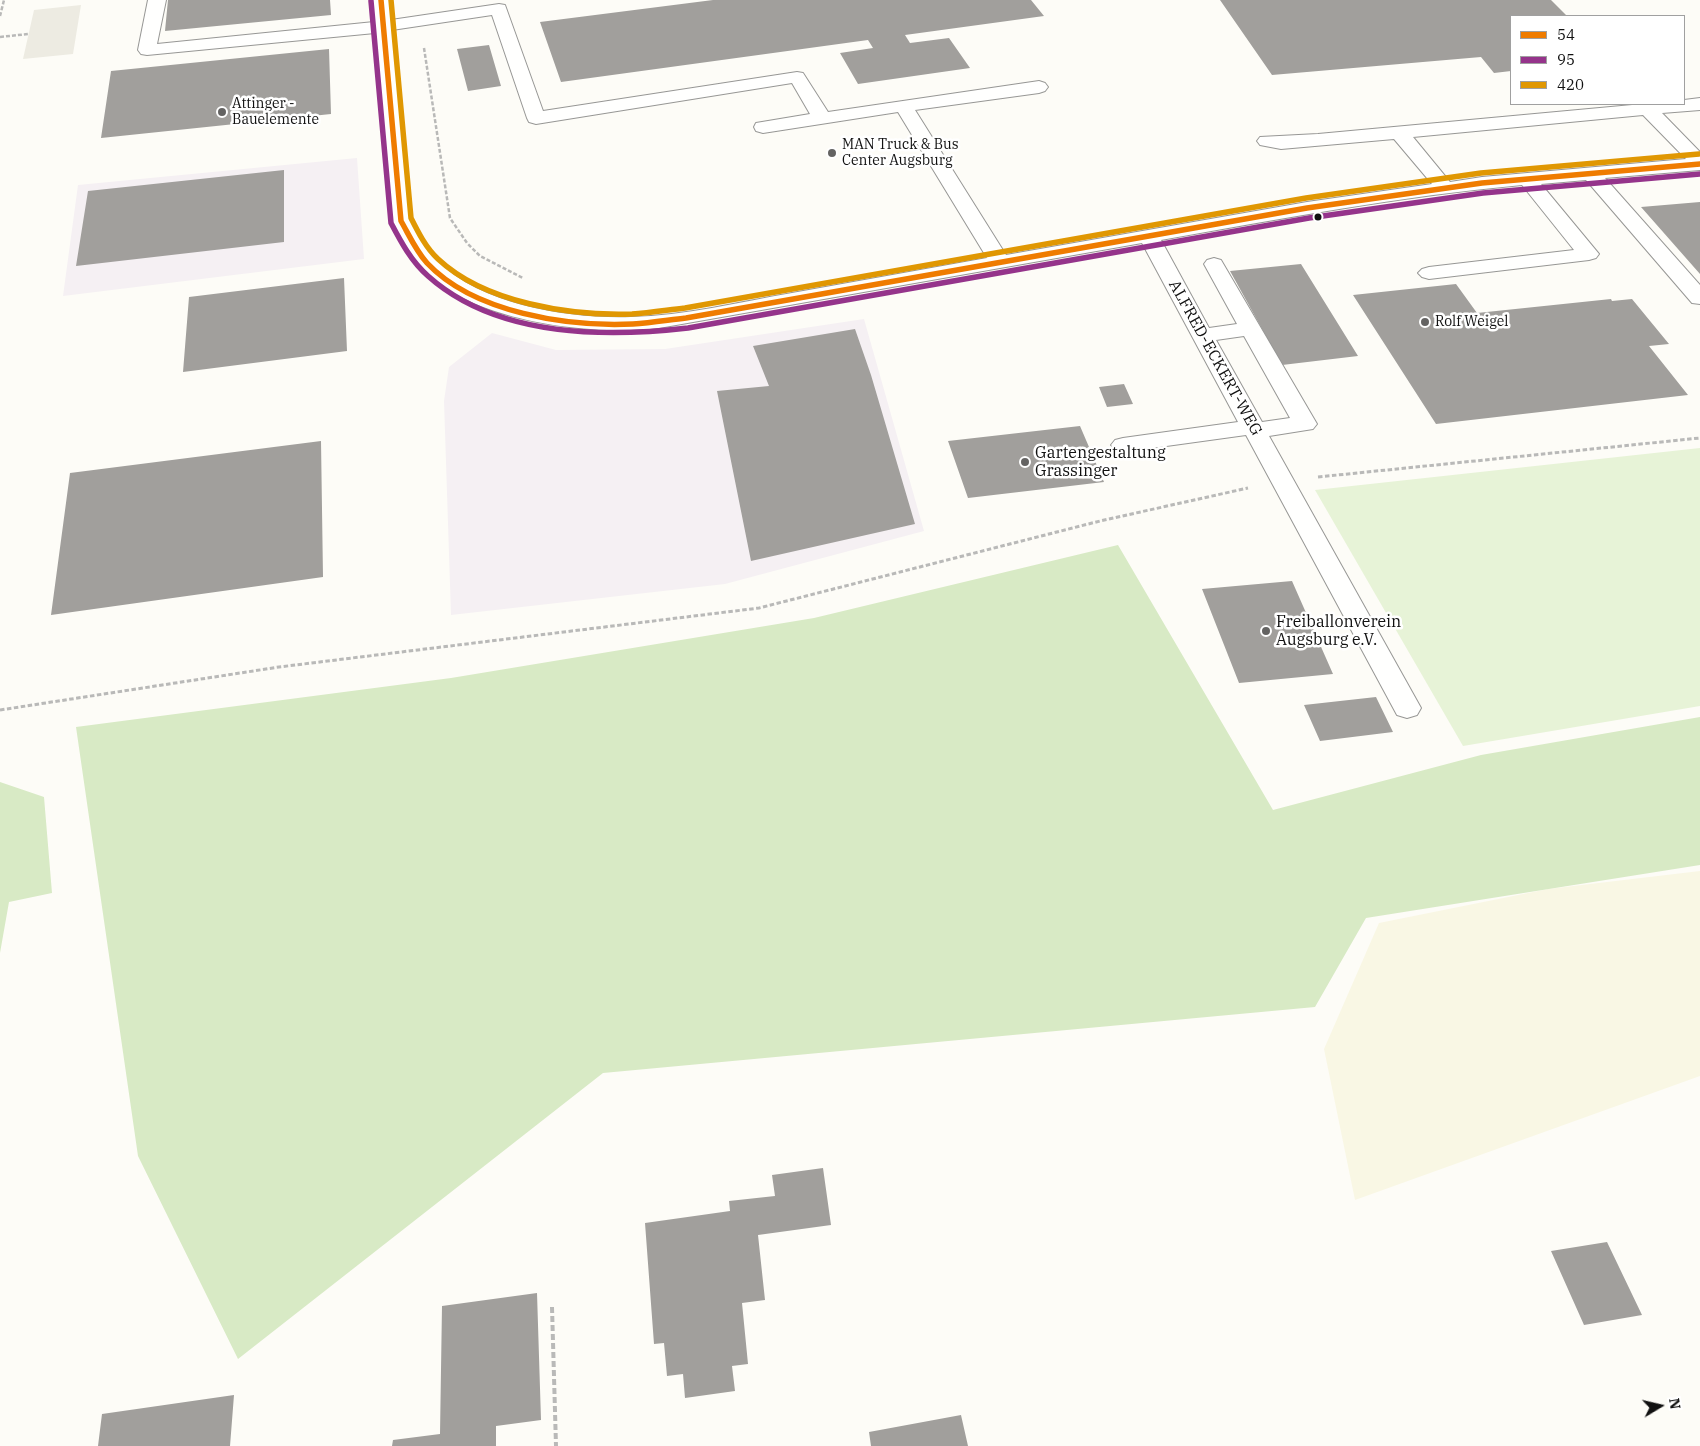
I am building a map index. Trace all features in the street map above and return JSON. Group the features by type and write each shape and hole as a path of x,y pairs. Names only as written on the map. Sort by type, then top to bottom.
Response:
{"street":[{"path":"157,0 147,50 351,31 499,9 536,118 797,77 822,118"},
{"path":"381,0 401,221 414,245 434,269 462,288 502,305 532,314 564,319 631,324 686,318 1307,208 1445,188 1700,164"},
{"path":"763,127 1039,87"},
{"path":"1267,141 1281,143 1314,134 1399,132 1700,104"},
{"path":"903,106 1000,263"},
{"path":"1648,109 1700,164"},
{"path":"1399,132 1445,188"},
{"path":"1591,174 1700,298"},
{"path":"1429,273 1589,254 1527,180"},
{"name":"ALFRED-ECKERT-WEG","path":"1148,236 1407,708"},
{"path":"1123,445 1254,428 1305,424 1214,264"},
{"path":"1202,335 1251,329"}],"path":[{"path":"0,16 4,0"},
{"path":"0,37 28,34"},
{"path":"0,710 279,666 759,608 1100,521 1281,481 1700,438"},
{"path":"552,1307 556,1446"}],"shaded area":[{"path":"81,5 73,54 23,59 34,10"},
{"path":"357,158 364,259 63,296 78,185"},
{"path":"864,319 924,531 725,584 451,615 444,401 449,367 492,333 556,350 665,349"},
{"path":"1700,871 1700,1076 1355,1200 1324,1049 1379,923 1548,889"}],"green space":[{"path":"1700,448 1700,706 1463,746 1315,490"},
{"path":"1118,545 1273,810 1481,755 1700,717 1700,865 1366,918 1315,1007 603,1073 238,1359 138,1156 76,727 451,678 814,618"},
{"path":"0,782 44,797 52,893 9,902 0,953"}],"building":[{"path":"168,0 330,0 331,15 165,31"},
{"path":"713,0 1031,0 1044,16 905,35 910,43 949,38 970,68 858,84 840,53 873,48 868,40 561,82 540,22"},
{"path":"1220,0 1551,0 1566,15 1510,15 1510,71 1494,73 1481,57 1272,75"},
{"path":"489,45 501,86 468,91 457,49"},
{"path":"329,49 331,114 101,138 111,71"},
{"path":"284,170 284,242 76,266 88,191"},
{"path":"1700,202 1700,274 1641,207"},
{"path":"1301,264 1358,356 1282,365 1230,271"},
{"path":"344,278 347,351 183,372 189,297"},
{"path":"1456,284 1477,313 1611,299 1612,301 1632,299 1669,344 1649,346 1688,395 1436,424 1353,295"},
{"path":"855,329 871,375 915,524 751,561 717,391 769,386 753,346"},
{"path":"1124,384 1133,404 1107,407 1099,387"},
{"name":"Gartengestaltung Grassinger","path":"1080,426 1104,482 968,498 948,441"},
{"path":"321,441 323,577 51,615 70,473"},
{"name":"Freiballonverein Augsburg e.V.","path":"1292,581 1333,674 1239,683 1202,589"},
{"path":"1376,697 1393,732 1320,741 1304,705"},
{"path":"823,1168 831,1225 758,1235 765,1300 742,1303 748,1364 732,1366 735,1391 685,1398 683,1374 667,1376 664,1343 654,1344 645,1223 730,1211 729,1201 775,1196 772,1175"},
{"path":"1607,1242 1642,1315 1584,1325 1551,1251"},
{"path":"537,1293 541,1420 496,1426 496,1446 392,1446 393,1440 440,1434 442,1306"},
{"path":"234,1395 230,1446 98,1446 102,1414"},
{"path":"961,1415 968,1446 871,1446 869,1432"}],"transit line":[{"name":"54","path":"381,0 401,221 415,246 433,268 453,283 476,296 527,314 582,323 633,324 686,318 1307,208 1482,183 1700,164"},
{"name":"420","path":"391,0 411,218 430,250 457,274 503,296 556,309 609,314 632,314 685,308 1306,198 1481,173 1699,154"},
{"name":"95","path":"371,1 391,223 406,252 427,275 453,294 482,309 512,320 577,332 628,334 688,328 1309,218 1483,193 1700,174"}],"place":[{"name":"Attinger - Bauelemente","path":"222,112"},
{"name":"MAN Truck & Bus Center Augsburg","path":"832,153"},
{"name":"Rolf Weigel","path":"1425,322"},
{"name":"Gartengestaltung Grassinger","path":"1025,462"},
{"name":"Freiballonverein Augsburg e.V.","path":"1266,631"}]}
